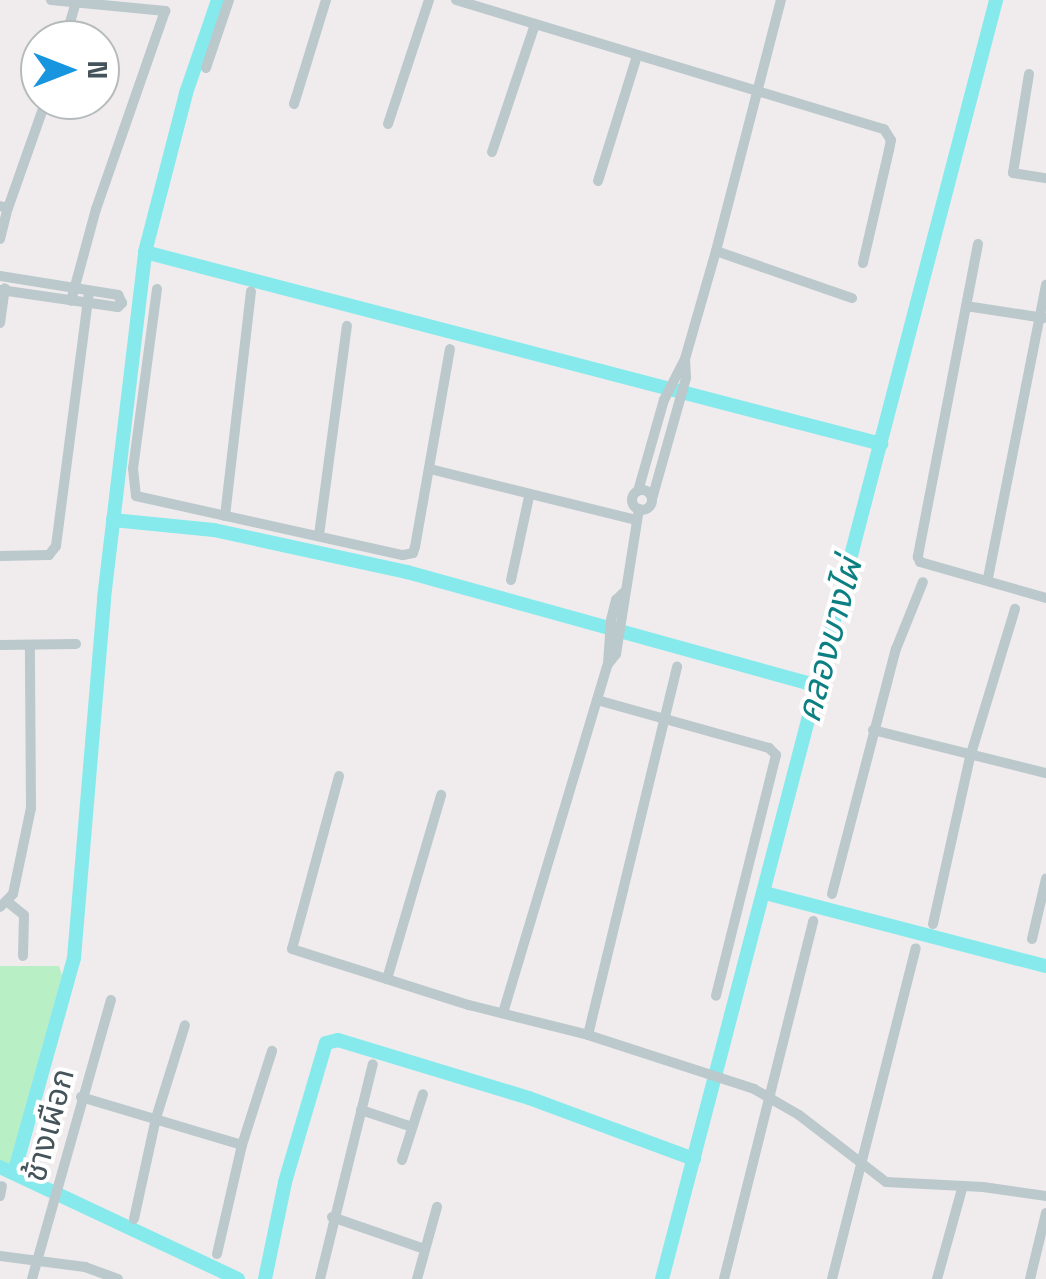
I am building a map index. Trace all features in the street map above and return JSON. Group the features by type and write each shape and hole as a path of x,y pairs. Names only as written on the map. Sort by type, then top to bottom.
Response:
{"street":[{"path":"51,0 165,11"},
{"path":"71,302 96,208 171,0"},
{"path":"206,68 229,0"},
{"path":"294,104 326,0"},
{"path":"388,124 428,0"},
{"path":"456,0 888,132 889,150 863,263"},
{"path":"430,470 528,496 638,514 648,508 686,378 685,360 780,0"},
{"path":"492,152 535,24"},
{"path":"598,181 637,56"},
{"path":"1028,74 1013,174 1046,178"},
{"path":"0,238 4,207 38,120"},
{"path":"978,244 917,553 920,562 988,578 1046,598"},
{"path":"716,251 852,298"},
{"path":"0,322 2,290 3,276 118,295 122,302 118,308 2,290"},
{"path":"988,578 1043,318 1046,285"},
{"path":"157,289 133,492 141,498 409,555 415,548 450,349"},
{"path":"0,556 49,555 56,546 89,290"},
{"path":"225,516 251,292"},
{"path":"966,306 1043,318"},
{"path":"319,534 347,326"},
{"path":"503,1012 613,642 624,622 624,594 638,514 632,498 638,492 664,400 674,374 685,360"},
{"path":"655,427 670,432"},
{"path":"638,492 646,492 652,499"},
{"path":"511,580 528,496"},
{"path":"832,894 872,730 896,648 923,582"},
{"path":"613,642 611,620 616,600 624,594"},
{"path":"933,924 970,756 1015,609"},
{"path":"0,645 76,644"},
{"path":"23,956 24,915 5,905 30,808 30,645"},
{"path":"588,1035 677,667"},
{"path":"597,700 769,748 776,755 716,996"},
{"path":"872,730 1046,774"},
{"path":"339,776 290,946 388,979 731,1080 769,1096 886,1182 962,1189 983,1187 1046,1196"},
{"path":"388,979 441,795"},
{"path":"1032,939 1046,879"},
{"path":"724,1279 813,921"},
{"path":"832,1279 916,948"},
{"name":"ช้างเผือก","path":"32,1279 111,1000"},
{"path":"134,1219 156,1118 185,1025"},
{"path":"217,1254 242,1145 272,1052"},
{"path":"320,1279 332,1217 373,1064"},
{"path":"402,1160 423,1094"},
{"path":"81,1098 242,1145"},
{"path":"361,1110 412,1127"},
{"path":"936,1279 962,1189"},
{"path":"417,1279 437,1206"},
{"path":"1030,1279 1046,1214"},
{"path":"332,1217 425,1249"},
{"path":"0,1256 35,1264 85,1267 118,1279"}],"green space":[{"path":"0,966 59,966 62,975 9,1166 0,1162"}],"waterway":[{"path":"14,1173 74,958 104,598 145,252 186,93 218,0"},
{"name":"คลองบางไผ่","path":"662,1279 996,0"},
{"path":"145,252 881,444"},
{"path":"113,520 214,530 407,572 819,686"},
{"path":"765,893 1046,966"},
{"path":"265,1279 285,1182 326,1043 338,1040 529,1098 694,1159"},
{"path":"0,1167 238,1279"}]}
